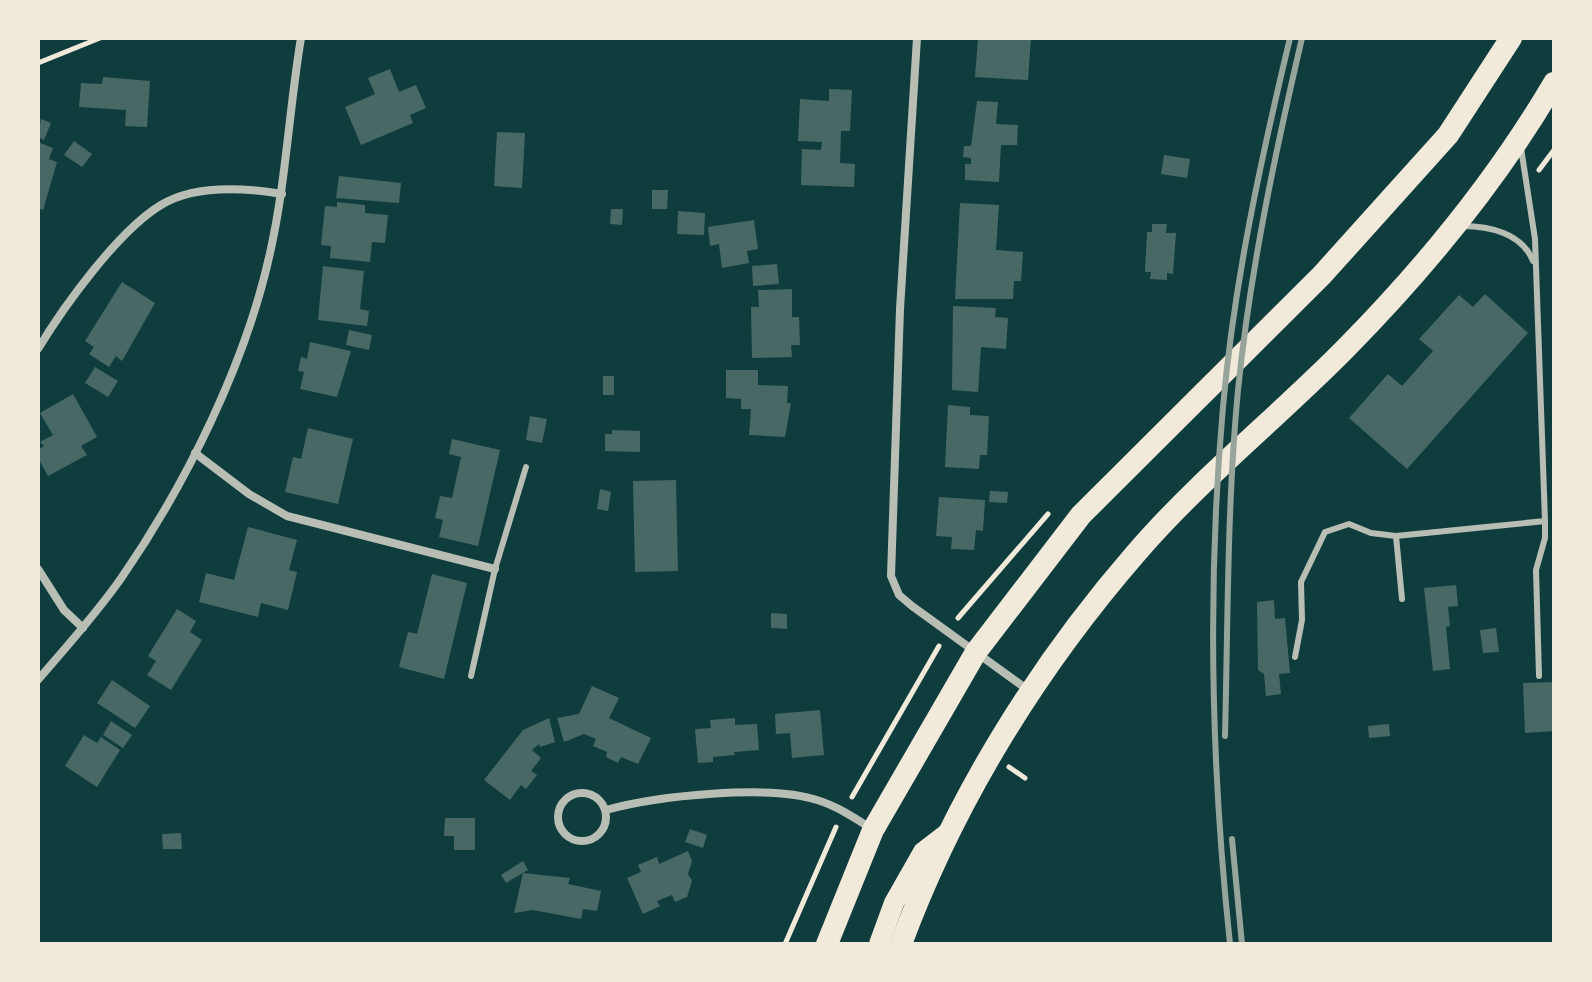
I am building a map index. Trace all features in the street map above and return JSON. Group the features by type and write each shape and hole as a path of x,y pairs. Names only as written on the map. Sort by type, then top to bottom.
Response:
{"highway":[{"path":"827,944 873,830 976,652 1081,515 1322,275 1448,135 1511,38"},
{"path":"901,944 949,832 1031,692 1093,605 1169,517 1344,349 1454,226 1519,139 1554,83"}],"main road":[{"path":"879,944 894,903 923,852 949,832"}],"street":[{"path":"38,680 122,577 195,453 252,313 269,258 282,194 301,38"},
{"path":"917,38 897,376 891,576 899,595 1031,692"},
{"path":"38,349 89,276 162,204 222,189 282,194"},
{"path":"195,453 249,494 287,516 495,569"},
{"path":"38,569 64,610 83,628"},
{"path":"586,793 600,799 606,810 603,829 594,838 583,842 570,837 557,821 559,807 569,796 586,793"},
{"path":"606,810 678,798 752,793 816,799 873,830"}],"lane":[{"path":"1519,139 1536,268 1545,521 1545,538 1536,570 1539,676"},
{"path":"1454,226 1492,228 1510,236 1529,250 1536,268"},
{"path":"471,676 495,569 526,467"},
{"path":"1295,657 1302,620 1301,582 1325,532 1349,524 1371,533 1396,536 1545,521"},
{"path":"1396,536 1402,599"}],"path":[{"path":"38,63 100,38"},
{"path":"785,944 843,811 917,680 949,631"},
{"path":"1003,777 1017,753"}],"building":[{"path":"978,38 1031,38 1028,80 975,77"},
{"path":"390,69 399,92 416,85 426,108 410,115 413,123 361,145 345,107 375,94 368,78"},
{"path":"103,77 150,81 147,127 125,126 126,110 79,107 81,83 102,84"},
{"path":"829,89 852,90 850,131 841,131 840,163 855,164 854,187 801,185 802,149 821,150 822,142 798,141 800,99 829,101"},
{"path":"977,101 998,102 996,124 1018,125 1017,145 1001,145 999,182 965,180 965,164 971,164 971,158 963,157 964,146 971,146"},
{"path":"41,119 51,123 44,140 38,137"},
{"path":"497,132 525,133 522,188 494,186"},
{"path":"74,141 92,154 82,167 64,155"},
{"path":"38,142 53,148 49,159 57,162 43,210 38,208"},
{"path":"1164,155 1190,159 1187,178 1161,174"},
{"path":"339,176 401,183 399,203 336,198"},
{"path":"652,190 668,190 667,209 652,209"},
{"path":"337,202 365,205 365,213 388,215 385,243 372,242 370,262 330,258 331,246 321,245 325,206 337,207"},
{"path":"960,203 999,205 996,250 1023,252 1021,281 1014,281 1013,299 955,299"},
{"path":"611,209 623,209 622,225 610,224"},
{"path":"678,211 705,213 704,235 677,234"},
{"path":"754,220 758,249 747,251 749,263 722,268 719,244 710,246 708,227"},
{"path":"1152,224 1167,224 1166,233 1176,233 1173,274 1167,273 1167,280 1150,279 1151,272 1145,272 1147,232 1152,232"},
{"path":"777,264 779,284 753,286 752,266"},
{"path":"323,266 364,271 360,309 369,311 367,326 318,320"},
{"path":"122,282 155,303 122,361 116,356 109,367 89,354 94,347 85,341"},
{"path":"792,289 792,317 799,317 800,345 791,345 792,357 752,358 751,307 759,307 758,290"},
{"path":"1485,294 1528,333 1407,469 1349,418 1388,374 1402,386 1433,351 1419,339 1459,295 1473,307"},
{"path":"953,306 996,308 995,317 1008,318 1006,349 981,347 978,392 952,390"},
{"path":"349,330 372,335 369,350 346,345"},
{"path":"310,342 351,351 337,397 300,389 304,372 298,371 301,357 307,359"},
{"path":"95,367 118,381 108,397 85,383"},
{"path":"726,370 758,370 758,385 788,386 787,403 791,403 785,437 749,435 751,409 741,409 741,399 726,398"},
{"path":"603,376 614,376 614,395 603,395"},
{"path":"73,394 97,437 81,446 87,455 48,476 38,458 38,450 44,446 40,442 53,435 40,413"},
{"path":"948,405 970,407 970,415 989,416 987,455 980,455 979,469 945,467"},
{"path":"530,416 547,419 542,443 526,440"},
{"path":"308,428 353,439 338,504 285,492 293,457 301,459"},
{"path":"612,430 640,431 640,452 605,451 605,434 612,434"},
{"path":"452,439 500,450 478,546 439,537 443,520 435,518 440,496 452,498 461,457 449,454"},
{"path":"676,480 678,571 635,572 633,481"},
{"path":"600,489 611,492 608,511 597,509"},
{"path":"990,491 1008,492 1007,503 989,502"},
{"path":"939,497 985,500 983,531 976,530 974,550 951,549 952,537 936,536"},
{"path":"248,527 297,540 289,570 297,572 288,610 261,603 258,617 199,602 206,573 234,580"},
{"path":"432,574 467,583 444,679 399,667 408,632 417,634"},
{"path":"1456,585 1458,606 1448,607 1450,626 1446,627 1450,669 1433,671 1424,588"},
{"path":"1274,600 1275,619 1285,618 1290,673 1279,674 1281,694 1266,696 1264,674 1258,670 1257,602"},
{"path":"177,609 196,621 190,632 202,640 171,690 147,675 156,661 148,656"},
{"path":"771,613 787,614 787,629 771,628"},
{"path":"1496,628 1499,652 1483,653 1480,630"},
{"path":"112,680 150,706 135,728 97,703"},
{"path":"1554,682 1554,731 1525,733 1523,683"},
{"path":"592,686 619,698 609,718 651,738 638,764 621,757 618,763 606,757 607,752 593,746 596,739 584,734 564,742 557,718 579,714"},
{"path":"820,710 824,755 792,758 790,733 776,734 775,714"},
{"path":"549,718 555,742 540,747 539,744 532,750 541,758 531,771 537,775 526,789 521,785 510,800 484,780 523,730"},
{"path":"735,718 735,725 757,724 759,750 734,752 735,755 713,757 713,762 698,763 695,729 711,728 710,720"},
{"path":"111,721 132,735 123,748 103,735"},
{"path":"1389,724 1390,736 1369,738 1368,726"},
{"path":"84,735 97,743 101,737 120,750 97,787 65,766"},
{"path":"445,818 475,818 475,850 454,850 454,836 444,836"},
{"path":"690,829 707,835 703,848 685,842"},
{"path":"181,833 182,849 163,849 162,834"},
{"path":"688,851 692,861 688,874 692,881 687,897 675,902 672,895 657,901 660,906 643,914 627,878 641,872 638,865 657,857 659,864"},
{"path":"523,861 528,870 506,883 501,875"},
{"path":"523,873 570,878 568,884 601,891 597,911 583,909 581,919 533,910 514,913"}],"railway":[{"path":"1230,944 1219,810 1213,676 1218,474 1228,360 1241,267 1290,38"},
{"path":"1225,736 1230,519 1238,390 1264,213 1302,38"},
{"path":"1232,839 1242,944"}]}
